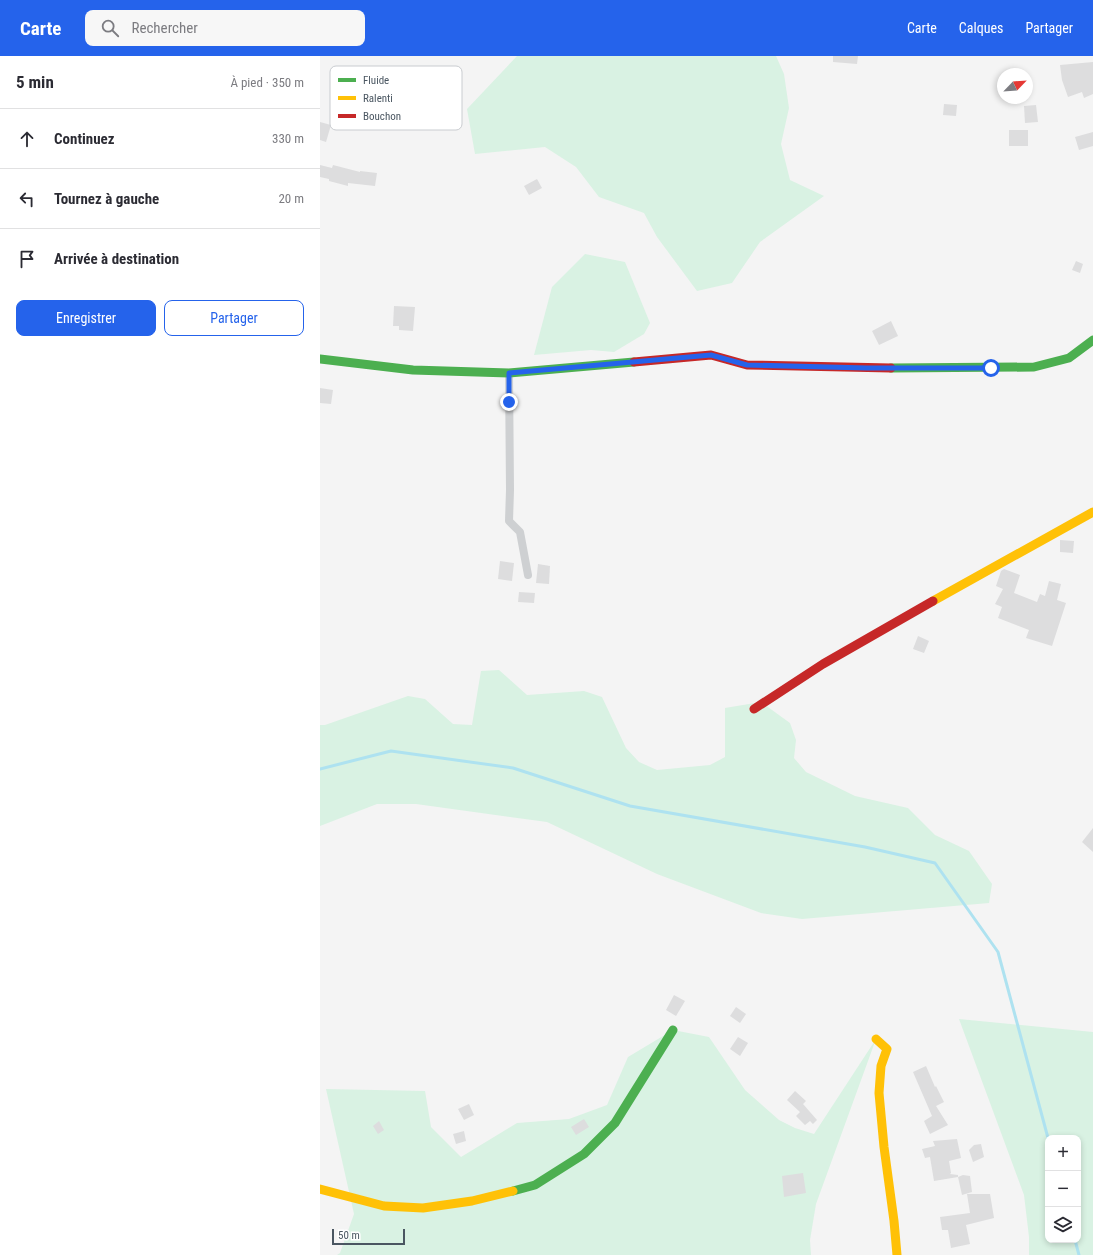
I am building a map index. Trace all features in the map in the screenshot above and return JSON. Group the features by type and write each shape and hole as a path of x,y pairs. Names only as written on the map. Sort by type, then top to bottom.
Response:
{"street":[{"path":"320,358 413,370 509,373 711,355 747,365 882,368 1034,367 1070,358 1093,340"},
{"path":"509,373 509,521 520,532 528,575"},
{"path":"754,709 830,660 994,566 1093,512"},
{"path":"320,1189 384,1206 423,1208 480,1199 535,1185 584,1154 615,1123 673,1030"},
{"path":"876,1039 887,1049 881,1066 879,1093 897,1255"}],"green space":[{"path":"517,56 776,56 784,74 789,108 781,144 790,180 824,196 760,242 732,283 697,291 657,237 644,213 599,197 576,167 545,147 475,154 467,109"},
{"path":"585,254 625,262 650,323 644,334 614,352 591,350 534,355 552,287"},
{"path":"499,670 527,695 584,691 602,697 626,748 639,762 657,770 710,765 725,757 725,708 761,702 790,723 796,740 794,758 806,772 855,796 908,808 935,835 969,851 992,884 989,903 802,919 761,913 657,874 547,822 416,804 377,804 320,826 320,725 325,725 408,696 425,699 453,724 472,725 481,671"},
{"path":"959,1019 1093,1032 1093,1255 1029,1255 1029,1237 1024,1195"},
{"path":"673,1030 709,1037 745,1090 779,1120 795,1128 814,1134 876,1039 816,1204 810,1240 811,1255 337,1255 340,1253 354,1214 326,1089 425,1091 431,1127 461,1157 517,1123 569,1119 607,1105 628,1057"}],"building":[{"path":"833,56 858,56 857,64 833,62"},
{"path":"1093,62 1093,94 1084,98 1082,92 1068,97 1062,80 1060,65"},
{"path":"944,104 957,105 956,116 943,115"},
{"path":"1036,105 1038,122 1025,123 1024,106"},
{"path":"320,122 330,125 326,142 320,140"},
{"path":"1009,130 1028,130 1028,146 1009,146"},
{"path":"1093,132 1093,146 1079,150 1075,137"},
{"path":"320,165 332,168 333,165 360,172 377,173 375,186 348,183 348,186 329,181 329,179 320,177"},
{"path":"537,179 542,188 529,195 524,186"},
{"path":"1076,261 1083,264 1080,273 1072,270"},
{"path":"394,306 415,307 413,331 399,330 399,326 393,326"},
{"path":"891,321 898,336 879,345 872,331"},
{"path":"320,388 333,390 331,404 320,403"},
{"path":"1060,540 1074,541 1073,553 1060,552"},
{"path":"500,561 514,563 512,581 498,579"},
{"path":"538,564 550,566 549,584 536,583"},
{"path":"1004,569 1020,575 1014,593 1037,602 1040,594 1045,596 1049,581 1061,584 1057,600 1066,603 1052,646 1026,638 1029,630 998,618 1002,607 995,604 1003,589 996,586 1001,571"},
{"path":"519,592 535,593 534,603 518,602"},
{"path":"918,636 929,641 924,653 913,649"},
{"path":"1093,828 1093,852 1082,842"},
{"path":"674,995 685,1001 676,1016 666,1010"},
{"path":"736,1007 746,1014 740,1023 730,1016"},
{"path":"738,1037 748,1043 740,1056 730,1049"},
{"path":"926,1066 935,1087 936,1086 944,1102 936,1106 948,1125 930,1134 924,1121 932,1116 913,1072"},
{"path":"795,1091 806,1101 803,1104 817,1120 813,1124 810,1121 805,1125 796,1116 800,1112 787,1100"},
{"path":"469,1104 474,1115 464,1120 458,1109"},
{"path":"584,1119 589,1127 576,1135 571,1127"},
{"path":"379,1121 384,1130 378,1134 373,1126"},
{"path":"464,1131 466,1141 456,1144 453,1134"},
{"path":"957,1139 961,1158 949,1161 950,1174 958,1175 958,1177 934,1181 930,1157 925,1158 922,1149 935,1146 933,1141"},
{"path":"981,1144 984,1157 973,1162 969,1150 974,1145"},
{"path":"803,1173 806,1193 784,1197 782,1176"},
{"path":"963,1175 970,1176 972,1192 962,1195 958,1177"},
{"path":"967,1194 990,1194 994,1218 966,1225 970,1244 951,1248 948,1230 942,1230 940,1217 970,1213"}],"waterway":[{"path":"320,769 391,751 513,768 630,806 865,847 935,863 998,952 1047,1135"},
{"path":"1076,1243 1079,1255"}],"traffic: fast":[{"path":"891,368 1034,367 1069,358 1093,340"},
{"path":"320,359 413,370 509,373 634,362"},
{"path":"513,1191 535,1185 584,1154 615,1123 673,1030"}],"traffic: slow":[{"path":"933,601 1093,512"},
{"path":"876,1039 887,1049 881,1066 879,1093 897,1255"},
{"path":"320,1189 384,1206 423,1208 472,1201 513,1191"}],"traffic: jam":[{"path":"634,362 711,355 747,365 891,368"},
{"path":"754,709 823,664 933,601"}],"route":[{"path":"509,402 509,373 711,355 747,365 867,368 991,368"}]}
